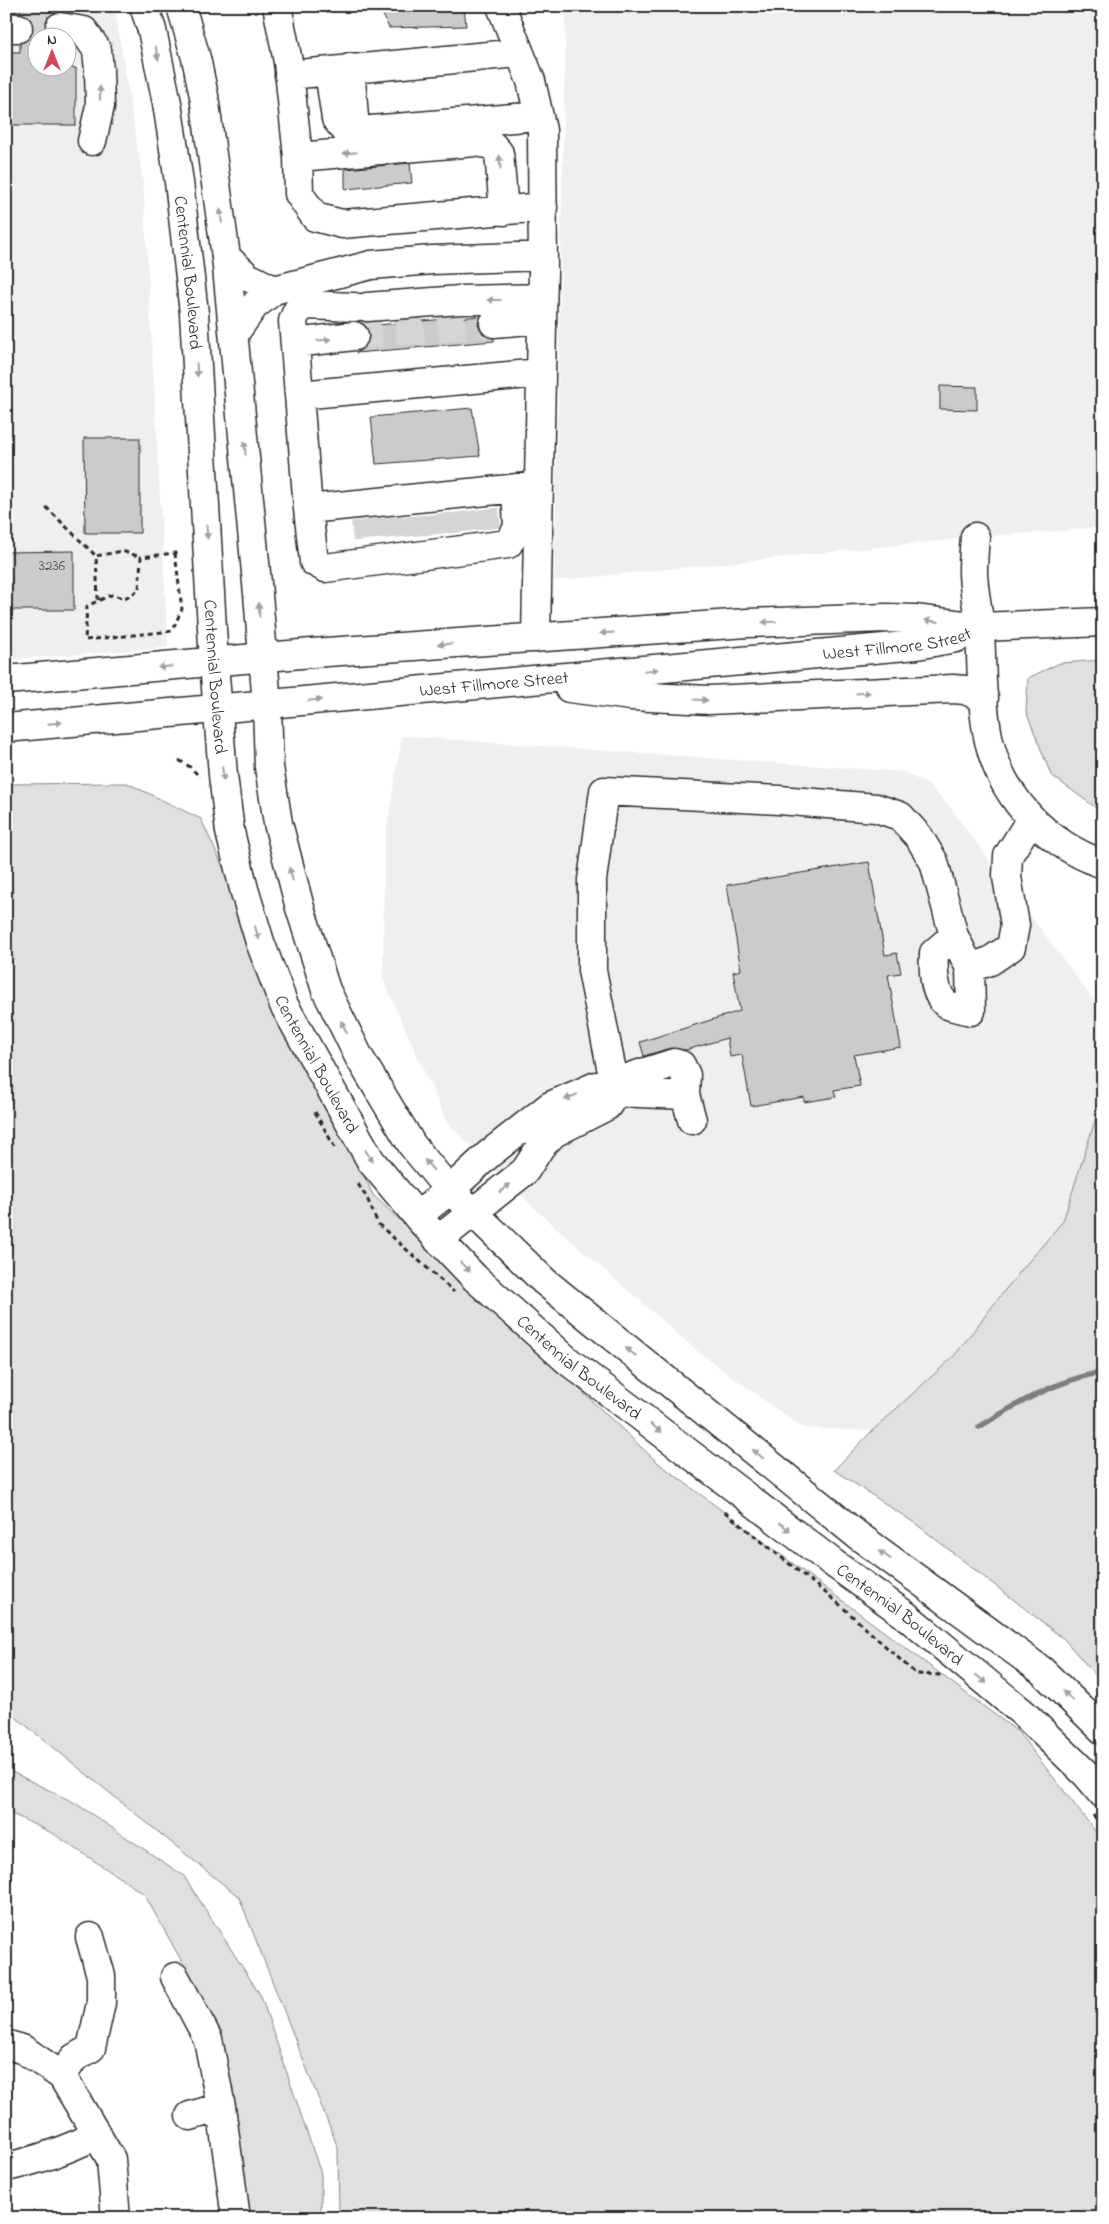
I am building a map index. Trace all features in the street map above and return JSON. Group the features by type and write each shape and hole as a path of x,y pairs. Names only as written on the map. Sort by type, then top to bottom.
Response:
{"main road":[{"name":"Centennial Boulevard","path":"144,6 152,30 167,102 179,182 194,313 214,663 223,775 230,832 260,942 284,1005 371,1161 438,1240 475,1278 568,1360 833,1563 904,1614 1023,1714 1086,1774 1103,1794"},
{"path":"181,6 196,58 204,96 226,257 267,705 269,767 278,823 300,908 326,990 359,1057 402,1130 450,1190 474,1211 544,1281 856,1534 1041,1670 1103,1730"},
{"path":"308,509 426,525 508,544 518,528 527,487 541,373 543,256 542,130 532,81 501,6"},
{"path":"278,7 289,75 298,157 299,194 315,217 342,224 542,207"},
{"path":"60,27 84,31 97,50 100,106 92,141"},
{"path":"289,75 519,53"},
{"path":"340,70 336,119 347,132 538,116"},
{"path":"298,157 475,142 492,145 499,153 504,210"},
{"path":"234,334 254,306 274,290 371,265 432,260 543,256"},
{"path":"226,257 248,277 274,290"},
{"path":"527,487 426,525 325,568 314,562 293,321 297,311 306,305 360,307 460,300 542,309"},
{"path":"494,323 542,309"},
{"path":"295,343 354,336"},
{"path":"299,395 541,373"},
{"path":"527,487 536,638"},
{"path":"975,537 973,571 980,627 984,698 990,742 997,764 1013,796 1030,819 1060,844 1103,864"},
{"name":"West Fillmore Street","path":"6,680 262,658 747,623 886,618 914,619 980,627 1103,622"},
{"name":"West Fillmore Street","path":"6,728 917,645 956,638 980,627"},
{"path":"513,682 631,696 709,700 940,689 965,690 984,698"},
{"path":"616,1092 592,970 592,880 604,791 808,802 876,808 900,816 919,837 934,862 954,936 970,968 971,1011 949,1005 939,996 933,967 934,954 954,936"},
{"path":"970,968 990,961 1011,946 1015,925 1007,877 1008,856 1030,819"},
{"path":"438,1240 525,1171 541,1146 554,1133 606,1106 616,1092 633,1076 674,1063 681,1065 686,1075 684,1094 692,1120"},
{"path":"417,1216 450,1190 489,1154 550,1106 596,1086 616,1092"},
{"path":"904,1614 924,1584"},
{"path":"62,2076 74,2058 91,2048 100,2003 100,1976 90,1937"},
{"path":"175,1977 208,2039 221,2107 236,2218"},
{"path":"6,2044 24,2050 62,2076 111,2159 116,2218"},
{"path":"190,2116 221,2107"},
{"path":"6,2167 39,2160 64,2151 97,2135"}],"path":[{"path":"46,507 96,556 98,600"},
{"path":"96,556 122,551 141,557 175,553 182,609 172,631 85,640 86,606 111,595 125,598 139,590 141,557"}],"shaded area":[{"path":"6,6 111,6 116,16 143,181 168,647 6,660"},
{"path":"566,6 1103,6 1103,526 1074,530 975,537 554,581"},
{"path":"1103,660 1103,813 1051,775 1026,711 1028,678 1060,663"},
{"path":"402,736 903,772 927,784 949,806 1095,1002 1103,1008 1102,1099 1066,1218 1009,1285 954,1356 872,1431 802,1428 696,1350 534,1208 447,1122 383,979 384,845"},
{"path":"127,783 201,819 373,1195 657,1462 1018,1732 1103,1841 1103,2218 339,2218 338,2148 239,1897 13,1715 6,1715 6,784"},
{"path":"1103,1077 1103,1684 1064,1639 916,1524 834,1470 872,1431 954,1356 1009,1285 1063,1221 1102,1099"},
{"path":"6,1769 75,1803 184,1876 261,1996 321,2174 321,2218 246,2218 221,2031 144,1894 54,1834 6,1811"}],"building":[{"path":"20,6 59,6 59,12 48,17 45,28 34,28 31,20 26,15 20,13"},
{"path":"379,6 464,6 466,26 389,28"},
{"path":"28,39 28,78 76,78 76,125 6,125 6,52 20,52 20,43"},
{"path":"410,163 412,183 345,189 345,169"},
{"path":"480,316 478,324 481,331 487,337 494,338 494,341 356,353 364,348 368,342 369,334 365,326"},
{"path":"940,386 977,387 977,410 940,409"},
{"path":"472,408 480,456 376,464 371,417"},
{"path":"84,438 140,438 140,533 85,533"},
{"path":"74,551 74,610 6,610 6,552"},
{"path":"869,862 885,955 897,953 901,973 888,975 901,1047 854,1055 860,1086 834,1090 836,1097 804,1102 804,1097 751,1106 742,1055 730,1057 727,1038 686,1050 670,1048 644,1056 640,1042 740,1011 733,972 741,970 727,885"}],"waterway":[{"path":"979,1427 1008,1409 1038,1394 1070,1381 1103,1372"}],"tunnel":[{"path":"18,28 60,27"},
{"path":"354,336 494,323"},
{"path":"485,509 487,529"},
{"path":"460,512 462,532"},
{"path":"436,514 438,534"},
{"path":"412,516 414,536"},
{"path":"390,517 392,538"},
{"path":"365,520 367,540"}]}
